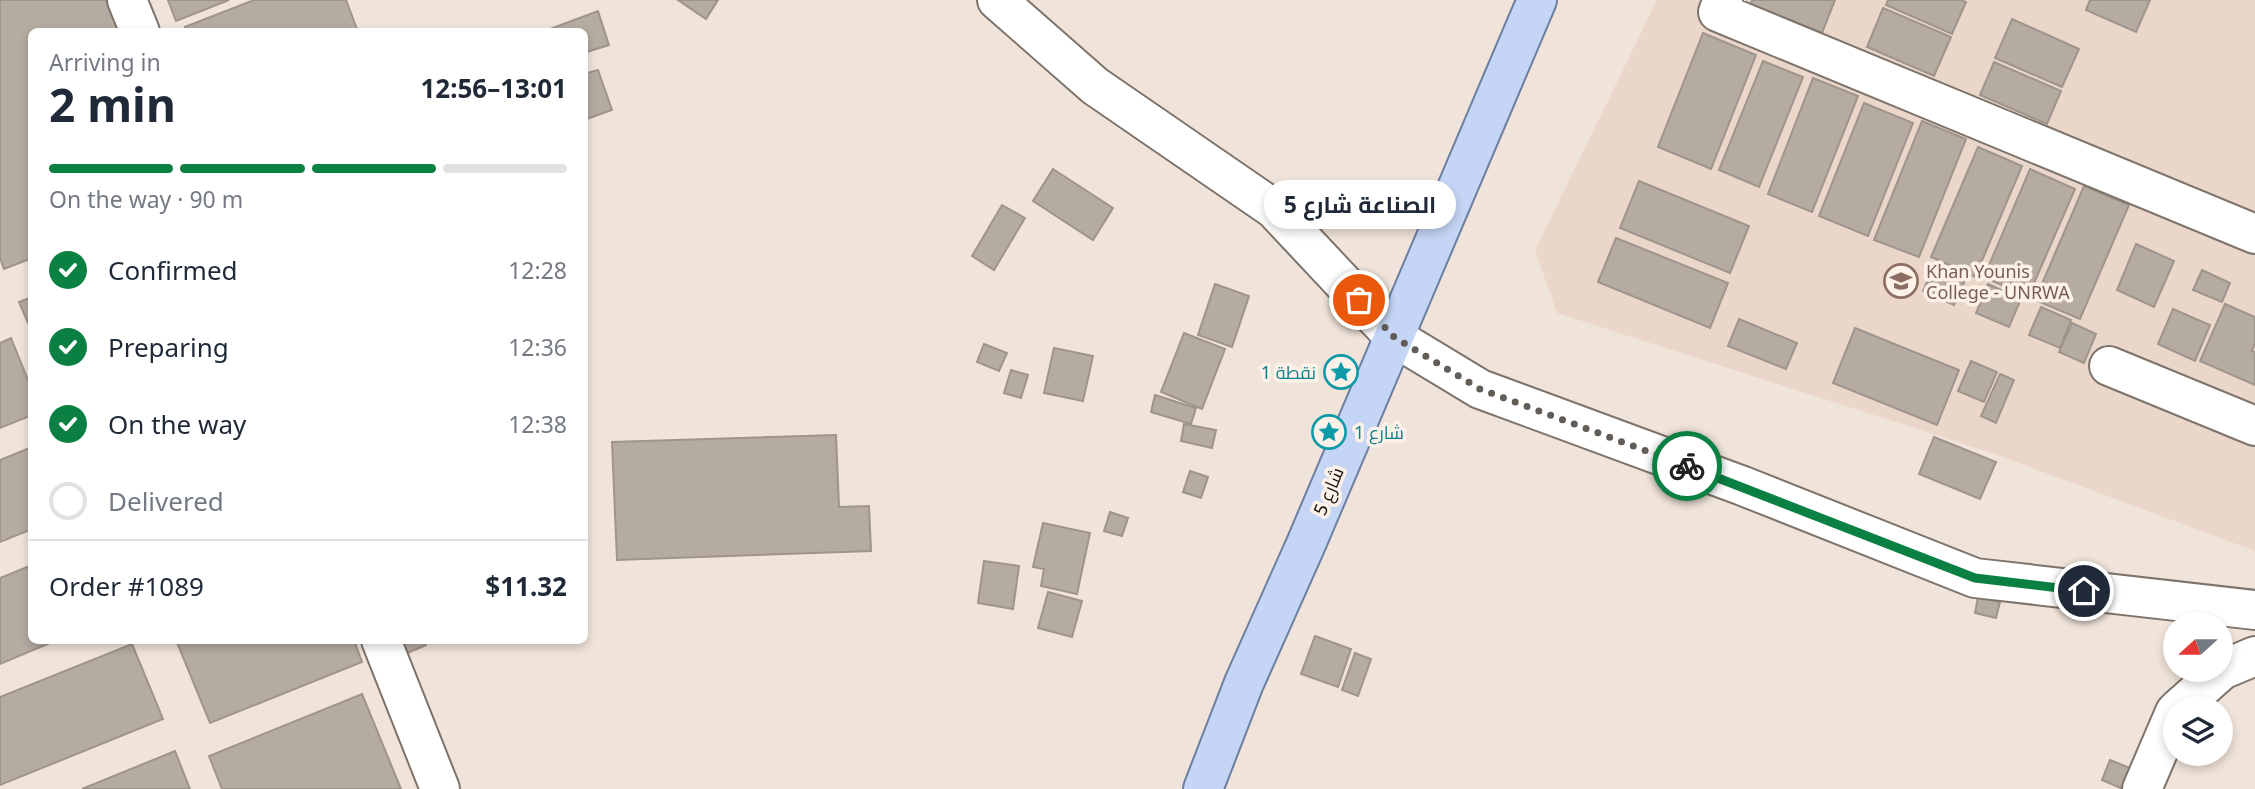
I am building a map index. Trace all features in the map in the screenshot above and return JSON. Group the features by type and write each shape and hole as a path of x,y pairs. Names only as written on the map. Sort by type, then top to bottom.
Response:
{"main road":[{"name":"شارع 5","path":"1203,789 1244,683 1537,0"}],"street":[{"path":"127,0 138,28"},
{"path":"997,0 1095,86 1274,209 1394,337 1480,389 1743,486 1975,578 2255,610"},
{"path":"1723,0 1718,12 2255,234"},
{"path":"2109,366 2255,426"},
{"path":"383,644 440,789"},
{"path":"2193,696 2222,670 2255,656"},
{"path":"2142,789 2163,742"}],"shaded area":[{"name":"Khan Younis College - UNRWA","path":"1657,0 2255,0 2255,551 1992,453 1557,313 1535,250"}],"building":[{"path":"0,0 116,0 127,28 28,28 28,260 4,269 0,258"},
{"path":"168,0 229,0 176,21"},
{"path":"254,0 346,0 356,28 185,28"},
{"path":"678,0 718,0 706,19"},
{"path":"1752,0 1835,0 1822,33 1751,4"},
{"path":"1888,0 1966,2 1952,34 1886,5"},
{"path":"2090,0 2150,0 2136,32 2086,10"},
{"path":"1883,8 1951,37 1934,76 1867,47"},
{"path":"598,11 609,45 588,52 588,28 553,28"},
{"path":"2012,19 2079,49 2062,87 1995,58"},
{"path":"1703,33 1756,55 1711,169 1658,147"},
{"path":"1763,61 1803,77 1759,187 1719,170"},
{"path":"1994,62 2061,91 2047,124 1980,95"},
{"path":"598,70 612,110 588,119 588,73"},
{"path":"1813,78 1858,96 1812,212 1768,194"},
{"path":"1864,103 1913,123 1868,236 1819,216"},
{"path":"1922,121 1966,139 1919,257 1874,240"},
{"path":"1978,147 2022,166 1975,277 1931,257"},
{"path":"1053,169 1113,208 1093,240 1033,201"},
{"path":"2030,169 2075,189 2028,297 1984,277"},
{"path":"1639,181 1749,226 1730,273 1620,228"},
{"path":"2084,186 2129,205 2080,319 2035,300"},
{"path":"1002,205 1025,218 994,270 972,256"},
{"path":"1616,238 1728,283 1710,328 1598,282"},
{"path":"2136,244 2174,261 2154,307 2117,290"},
{"path":"1935,265 1966,278 1954,305 1923,291"},
{"path":"2202,270 2230,283 2222,302 2193,290"},
{"path":"1215,284 1249,296 1232,347 1198,335"},
{"path":"1988,284 2021,299 2009,327 1976,313"},
{"path":"28,299 28,323 19,302"},
{"path":"2225,304 2255,317 2255,343 2252,351 2255,352 2255,385 2200,361"},
{"path":"2041,307 2071,320 2060,348 2029,335"},
{"path":"2173,309 2210,325 2195,361 2158,344"},
{"path":"1739,319 1797,343 1786,369 1728,346"},
{"path":"2072,323 2096,334 2084,363 2059,352"},
{"path":"1855,328 1959,370 1937,425 1833,383"},
{"path":"1184,333 1225,349 1202,409 1161,392"},
{"path":"11,338 28,380 28,417 0,428 0,343"},
{"path":"984,344 1007,353 999,371 977,362"},
{"path":"1054,348 1093,356 1083,401 1044,393"},
{"path":"1971,361 1997,372 1984,402 1958,391"},
{"path":"1011,370 1028,375 1021,398 1004,393"},
{"path":"2000,374 2014,380 1996,423 1981,416"},
{"path":"1155,395 1196,408 1191,424 1151,412"},
{"path":"1184,424 1216,430 1212,448 1181,441"},
{"path":"836,435 839,507 869,506 871,551 617,560 612,442"},
{"path":"1934,437 1996,462 1980,499 1919,474"},
{"path":"28,449 28,531 0,542 0,460"},
{"path":"1190,471 1208,477 1201,498 1183,492"},
{"path":"1110,512 1128,518 1122,536 1104,531"},
{"path":"1043,523 1090,533 1077,594 1041,586 1044,569 1033,567"},
{"path":"984,561 1019,566 1013,609 978,603"},
{"path":"28,567 28,644 48,644 0,664 0,578"},
{"path":"1048,592 1082,601 1072,637 1038,628"},
{"path":"1978,597 2000,602 1996,618 1975,613"},
{"path":"1315,636 1351,649 1338,687 1301,674"},
{"path":"132,644 163,719 0,785 0,697"},
{"path":"178,644 355,644 362,662 210,723"},
{"path":"383,644 426,644 426,645 389,661"},
{"path":"1355,653 1371,659 1358,696 1342,690"},
{"path":"362,694 401,789 222,789 209,756"},
{"path":"175,751 190,789 82,789"},
{"path":"2110,760 2135,770 2123,789 2102,780"}],"way so far":[{"path":"1359,300 1394,337 1480,389 1687,466"}],"place":[{"name":"Khan Younis College - UNRWA","path":"1901,281"},
{"name":"الصناعة شارع 5","path":"1359,300"},
{"name":"نقطة 1","path":"1341,372"},
{"name":"شارع 1","path":"1329,432"}],"route":[{"path":"1687,466 1975,578 2084,591"}]}
